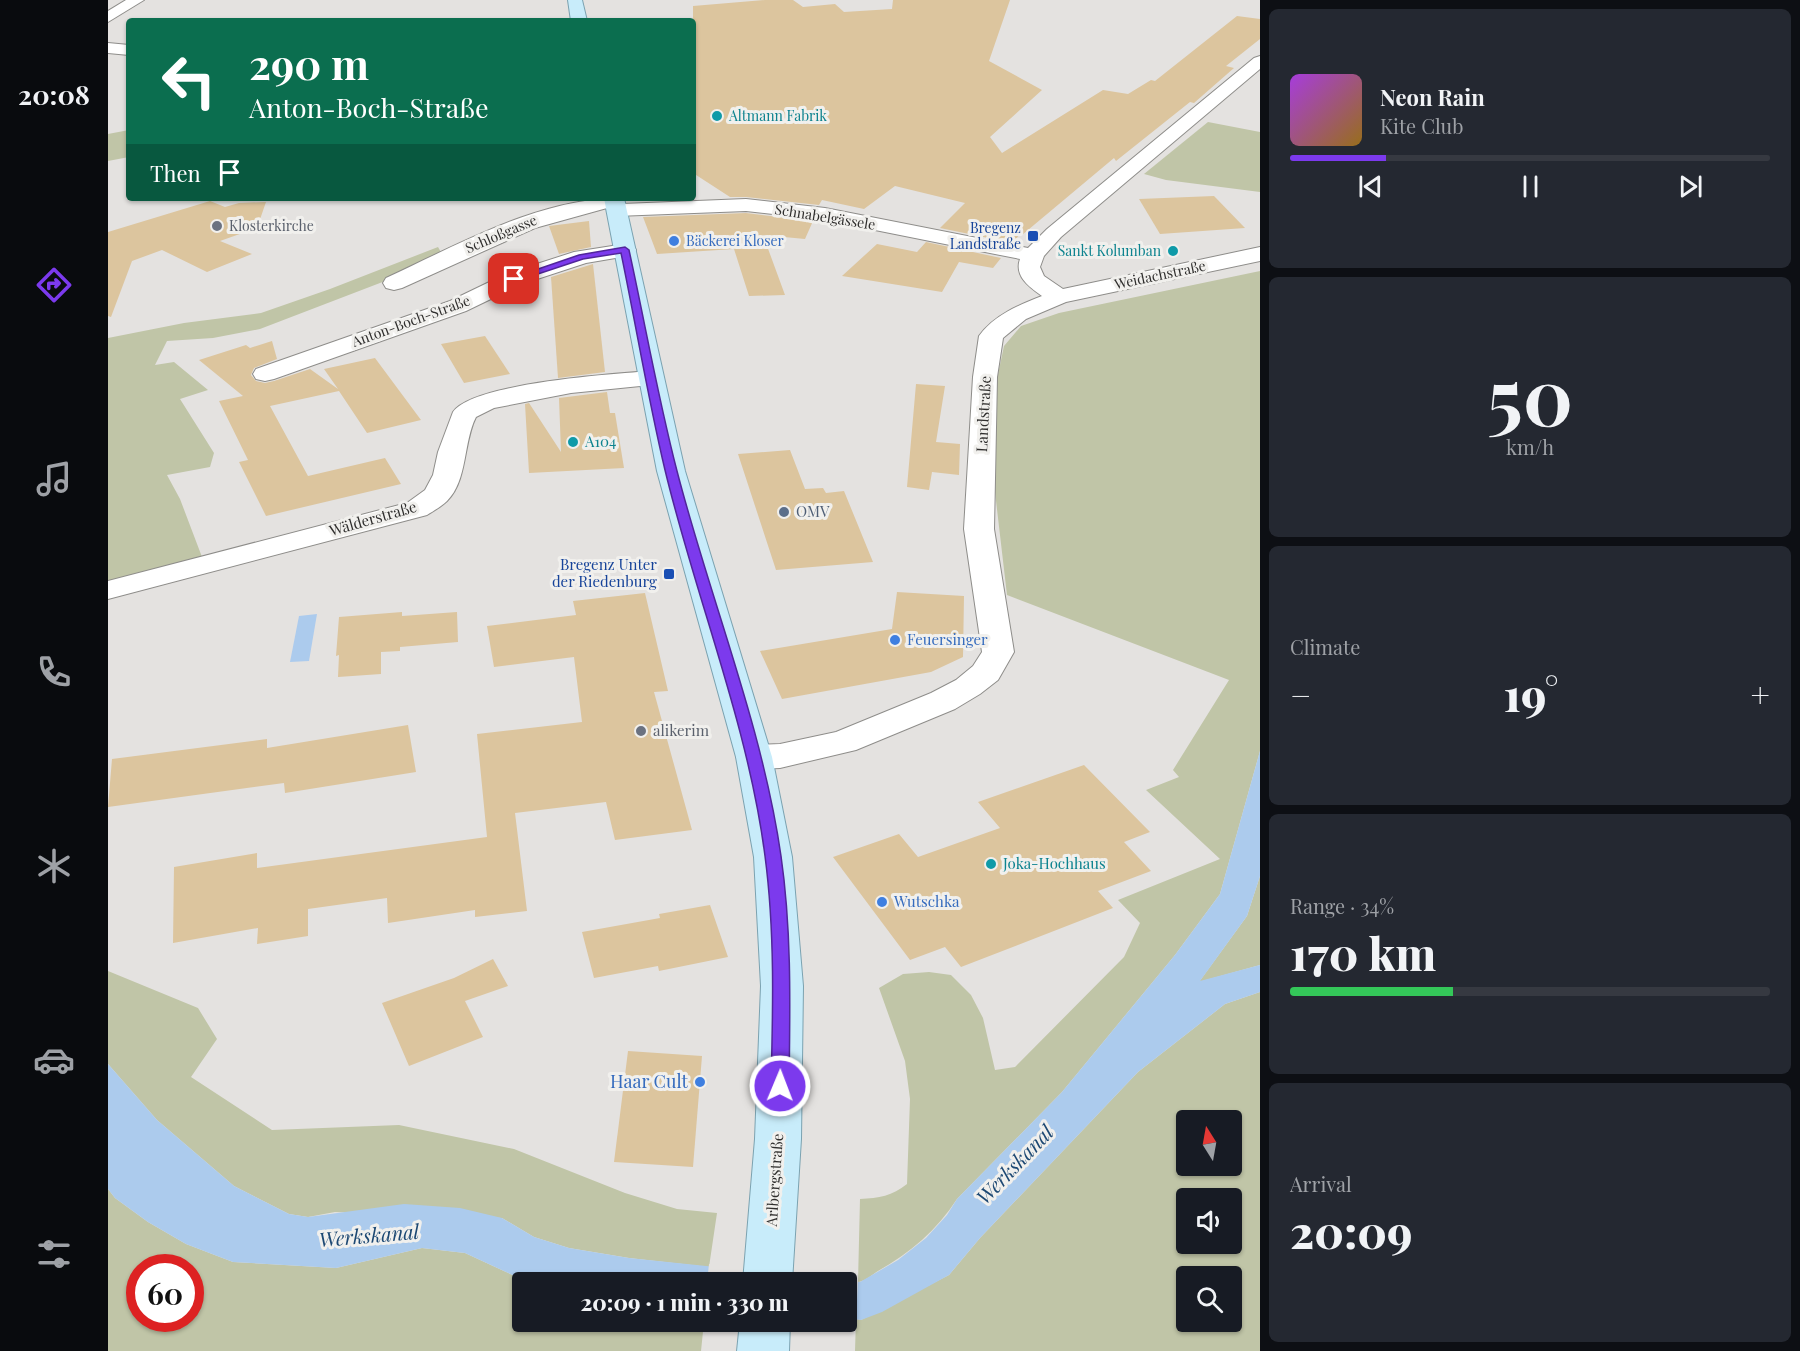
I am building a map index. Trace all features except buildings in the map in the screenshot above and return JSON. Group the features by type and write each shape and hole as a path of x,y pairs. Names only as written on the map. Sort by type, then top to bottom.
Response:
{"main road":[{"path":"575,0 578,18"},
{"name":"Arlbergstraße","path":"615,203 671,471 754,757 773,857 782,986 774,1206 769,1272"},
{"path":"763,1351 764,1332"}],"street":[{"path":"108,17 137,0"},
{"path":"108,48 126,50"},
{"path":"1059,297 1039,284 1029,270 1027,266 1032,255 1260,61"},
{"name":"Schnabelgässele","path":"615,203 746,205 825,214 1032,255"},
{"name":"Schloßgasse","path":"393,283 523,223 560,212 615,203"},
{"name":"Anton-Boch-Straße","path":"265,374 458,306 514,279 582,257 625,250"},
{"name":"Weidachstraße","path":"1059,297 1260,254"},
{"name":"Landstraße","path":"754,757 780,756 844,741 943,700 968,687 986,673 998,652 979,529 986,377 991,336 1018,314 1059,297"},
{"name":"Wälderstraße","path":"108,590 417,510 437,495 447,475 454,442 466,412 486,402 571,386 651,379"}],"green space":[{"path":"1208,122 1260,132 1260,192 1166,180 1144,174"},
{"path":"126,131 126,158 108,161 108,134"},
{"path":"438,247 442,254 393,278 260,329 213,338 167,341 155,365 174,362 208,390 180,399 214,453 210,467 167,475 180,499 202,557 108,585 108,338 184,323 261,313"},
{"path":"1260,271 1260,751 1220,894 1175,955 1062,1092 957,1199 941,1221 922,1240 890,1264 858,1282 860,1199 885,1196 907,1184 910,1099 905,1061 879,988 903,974 929,972 951,975 971,995 983,1018 995,1070 1015,1067 1124,957 1140,923 1118,900 1220,859 1146,790 1179,777 1173,770 1229,680 1007,595 991,458 994,393 1004,346 1021,326 1059,313"},
{"path":"1260,876 1260,965 1199,982 1247,916"},
{"path":"108,971 198,1008 217,1039 191,1077 272,1130 399,1125 514,1149 625,1193 677,1209 717,1213 709,1267 629,1258 569,1248 534,1237 502,1218 335,1212 308,1217 289,1214 234,1186 157,1120 108,1064"},
{"path":"1260,992 1260,1351 855,1351 857,1319 861,1320 949,1275 980,1238 1138,1072 1225,1004"},
{"path":"108,1189 115,1198 148,1222 186,1244 233,1262 336,1268 422,1248 465,1253 512,1275 512,1332 703,1332 701,1351 108,1351"}],"water":[{"path":"317,614 309,661 290,662 299,616"},
{"name":"Werkskanal","path":"1260,751 1260,876 1247,916 1200,981 1260,965 1260,992 1225,1004 1138,1072 980,1238 949,1275 882,1312 857,1319 857,1282 898,1260 926,1238 947,1215 957,1199 1062,1092 1175,955 1220,894"},
{"name":"Werkskanal","path":"108,1064 157,1120 234,1186 289,1214 308,1217 404,1204 460,1208 502,1218 534,1237 569,1248 629,1258 764,1272 512,1272 512,1275 465,1253 422,1248 336,1268 233,1262 186,1244 148,1222 115,1198 108,1189"}],"pier":[{"path":"709,1264 788,1272 708,1272"}],"place":[{"name":"Altmann Fabrik","path":"717,116"},
{"name":"Klosterkirche","path":"217,226"},
{"name":"Bregenz Landstraße","path":"1033,236"},
{"name":"Bäckerei Kloser","path":"674,241"},
{"name":"Sankt Kolumban","path":"1173,251"},
{"name":"A104","path":"573,442"},
{"name":"OMV","path":"784,512"},
{"name":"Bregenz Unter der Riedenburg","path":"669,574"},
{"name":"Feuersinger","path":"895,640"},
{"name":"alikerim","path":"641,731"},
{"name":"Joka-Hochhaus","path":"991,864"},
{"name":"Wutschka","path":"882,902"},
{"name":"Haar Cult","path":"700,1082"}],"route":[{"path":"514,279 582,257 625,250 671,471 737,696 763,796 776,884 782,986 780,1086"}]}
